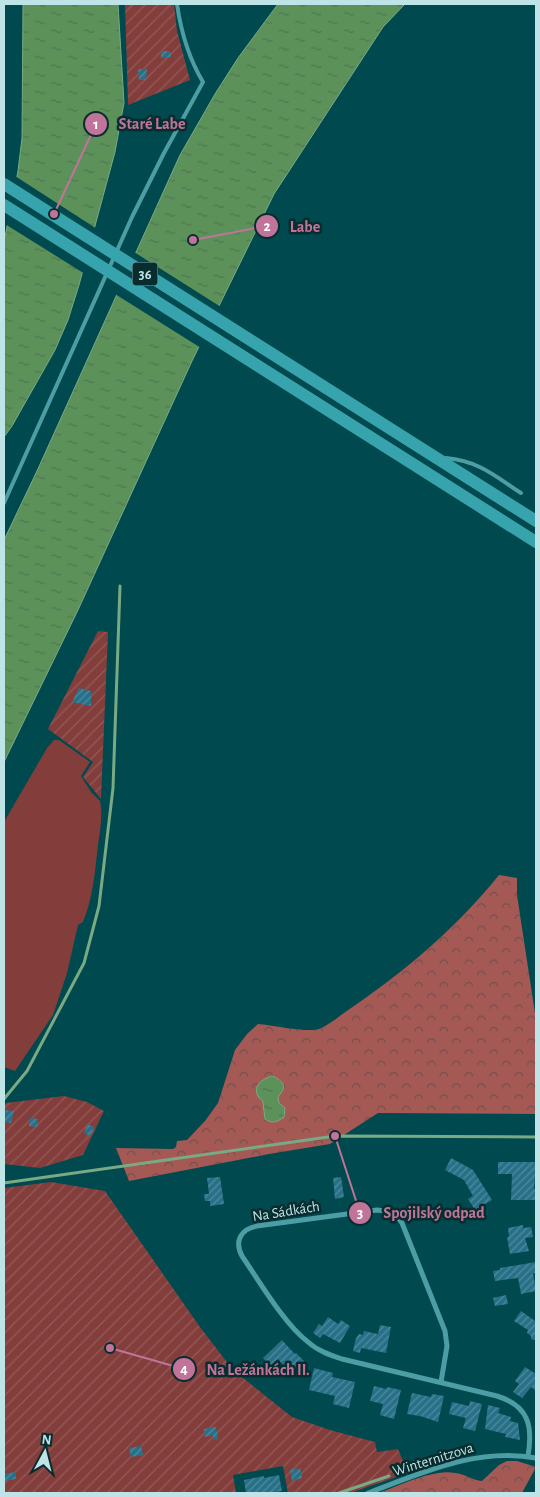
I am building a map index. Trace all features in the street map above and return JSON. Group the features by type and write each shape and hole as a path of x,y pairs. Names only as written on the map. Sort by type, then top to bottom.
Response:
{"main road":[{"name":"36","path":"4,184 536,521"},
{"name":"36","path":"4,205 536,542"}],"street":[{"name":"Na Sádkách","path":"441,1382 447,1346 445,1331 402,1223 394,1212 377,1210 266,1225 249,1229 242,1234 238,1247 242,1256 288,1322 307,1342 325,1353 342,1359 505,1398 518,1406 526,1418 530,1431 528,1456"},
{"name":"Winternitzova","path":"368,1493 468,1458 528,1456 536,1458"}],"lane":[{"path":"4,503 140,200 203,82 194,68 187,50 180,27 177,4"},
{"path":"436,457 462,460 480,466 521,493"}],"shaded area":[{"path":"125,4 174,4 177,31 190,80 128,105"},
{"path":"98,631 108,632 101,799 83,777 93,762 48,729"},
{"path":"54,740 59,740 90,762 81,776 91,792 100,801 100,829 89,904 83,922 78,925 67,973 53,1015 15,1071 4,1067 4,822 47,748"},
{"path":"64,1096 87,1102 104,1111 83,1155 40,1168 4,1164 4,1106 6,1103"},
{"path":"51,1182 105,1191 200,1327 233,1370 292,1417 375,1442 377,1452 398,1449 408,1473 350,1493 288,1493 283,1466 233,1475 236,1493 4,1493 4,1188"}],"green space":[{"path":"499,875 517,878 517,895 536,1020 536,1114 378,1113 330,1144 129,1181 116,1148 173,1149 176,1147 177,1141 187,1140 205,1121 218,1103 235,1050 247,1034 258,1024 314,1030 328,1024 413,962 467,912"},
{"path":"507,1461 517,1461 536,1467 522,1493 378,1493 416,1478 437,1473 459,1474 482,1481 499,1465"}],"water":[{"path":"23,4 118,4 124,103 115,152 68,320 55,350 4,437 4,242 18,171 22,138"},
{"path":"278,4 405,4 383,27 274,194 192,361 78,610 4,762 4,540 180,155 238,58"},
{"path":"273,1076 284,1087 278,1097 279,1103 285,1108 284,1117 272,1122 265,1119 262,1099 258,1096 257,1089 263,1080"}],"pier":[{"path":"15,176 97,229 85,274 5,224"},
{"path":"134,252 221,307 201,348 115,294"}],"building":[{"path":"161,51 170,51 171,57 161,58"},
{"path":"138,69 147,69 146,80 139,80"},
{"path":"79,688 91,691 91,706 72,702"},
{"path":"6,1110 14,1111 11,1123 4,1122"},
{"path":"30,1118 38,1119 37,1127 29,1126"},
{"path":"88,1124 94,1127 90,1136 84,1133"},
{"path":"451,1158 473,1170 492,1200 475,1210 468,1199 473,1196 464,1180 445,1170"},
{"path":"498,1162 536,1162 534,1189 536,1189 536,1200 511,1200 512,1174 498,1174"},
{"path":"220,1177 224,1204 210,1206 210,1201 205,1201 204,1194 209,1194 207,1178"},
{"path":"341,1177 344,1197 335,1199 333,1178"},
{"path":"523,1225 523,1228 531,1227 533,1237 525,1238 529,1251 510,1254 507,1237 509,1237 508,1228"},
{"path":"536,1262 536,1273 533,1273 536,1291 521,1294 518,1278 495,1281 493,1271 500,1270 500,1268"},
{"path":"506,1295 508,1304 495,1306 493,1298"},
{"path":"521,1311 535,1321 536,1319 536,1339 534,1340 527,1333 528,1330 514,1321"},
{"path":"328,1317 338,1324 341,1320 350,1326 340,1343 323,1334 320,1338 313,1333 319,1324 322,1326"},
{"path":"380,1325 391,1327 386,1353 361,1348 360,1353 353,1351 359,1334 363,1335 364,1331 378,1334"},
{"path":"282,1340 304,1361 293,1372 278,1359 270,1366 263,1358"},
{"path":"525,1367 536,1374 536,1391 531,1387 522,1398 513,1392 519,1384 515,1381"},
{"path":"314,1368 333,1373 332,1377 355,1382 349,1408 333,1404 335,1396 309,1390"},
{"path":"374,1386 401,1390 394,1419 380,1415 383,1404 370,1401"},
{"path":"412,1393 431,1397 432,1394 444,1396 438,1422 407,1414"},
{"path":"470,1401 482,1404 475,1431 463,1428 466,1418 449,1414 452,1402 469,1406"},
{"path":"488,1405 500,1408 498,1413 511,1417 510,1421 518,1423 520,1440 505,1437 506,1434 485,1429"},
{"path":"216,1427 218,1439 214,1440 213,1435 205,1437 204,1429"},
{"path":"141,1446 143,1455 131,1457 129,1448"},
{"path":"300,1468 302,1478 292,1481 290,1470"},
{"path":"15,1472 16,1479 4,1481 4,1474"},
{"path":"279,1475 282,1491 246,1493 244,1480"}],"waterway":[{"path":"4,1099 27,1071 84,963 99,906 113,788 120,586"},
{"path":"4,1183 335,1136 536,1137"},
{"path":"339,1493 389,1476"}],"place":[{"name":"Staré Labe","path":"54,214"},
{"name":"Labe","path":"193,240"},
{"name":"Spojilský odpad","path":"335,1136"},
{"name":"Na Ležánkách II.","path":"110,1348"}]}
